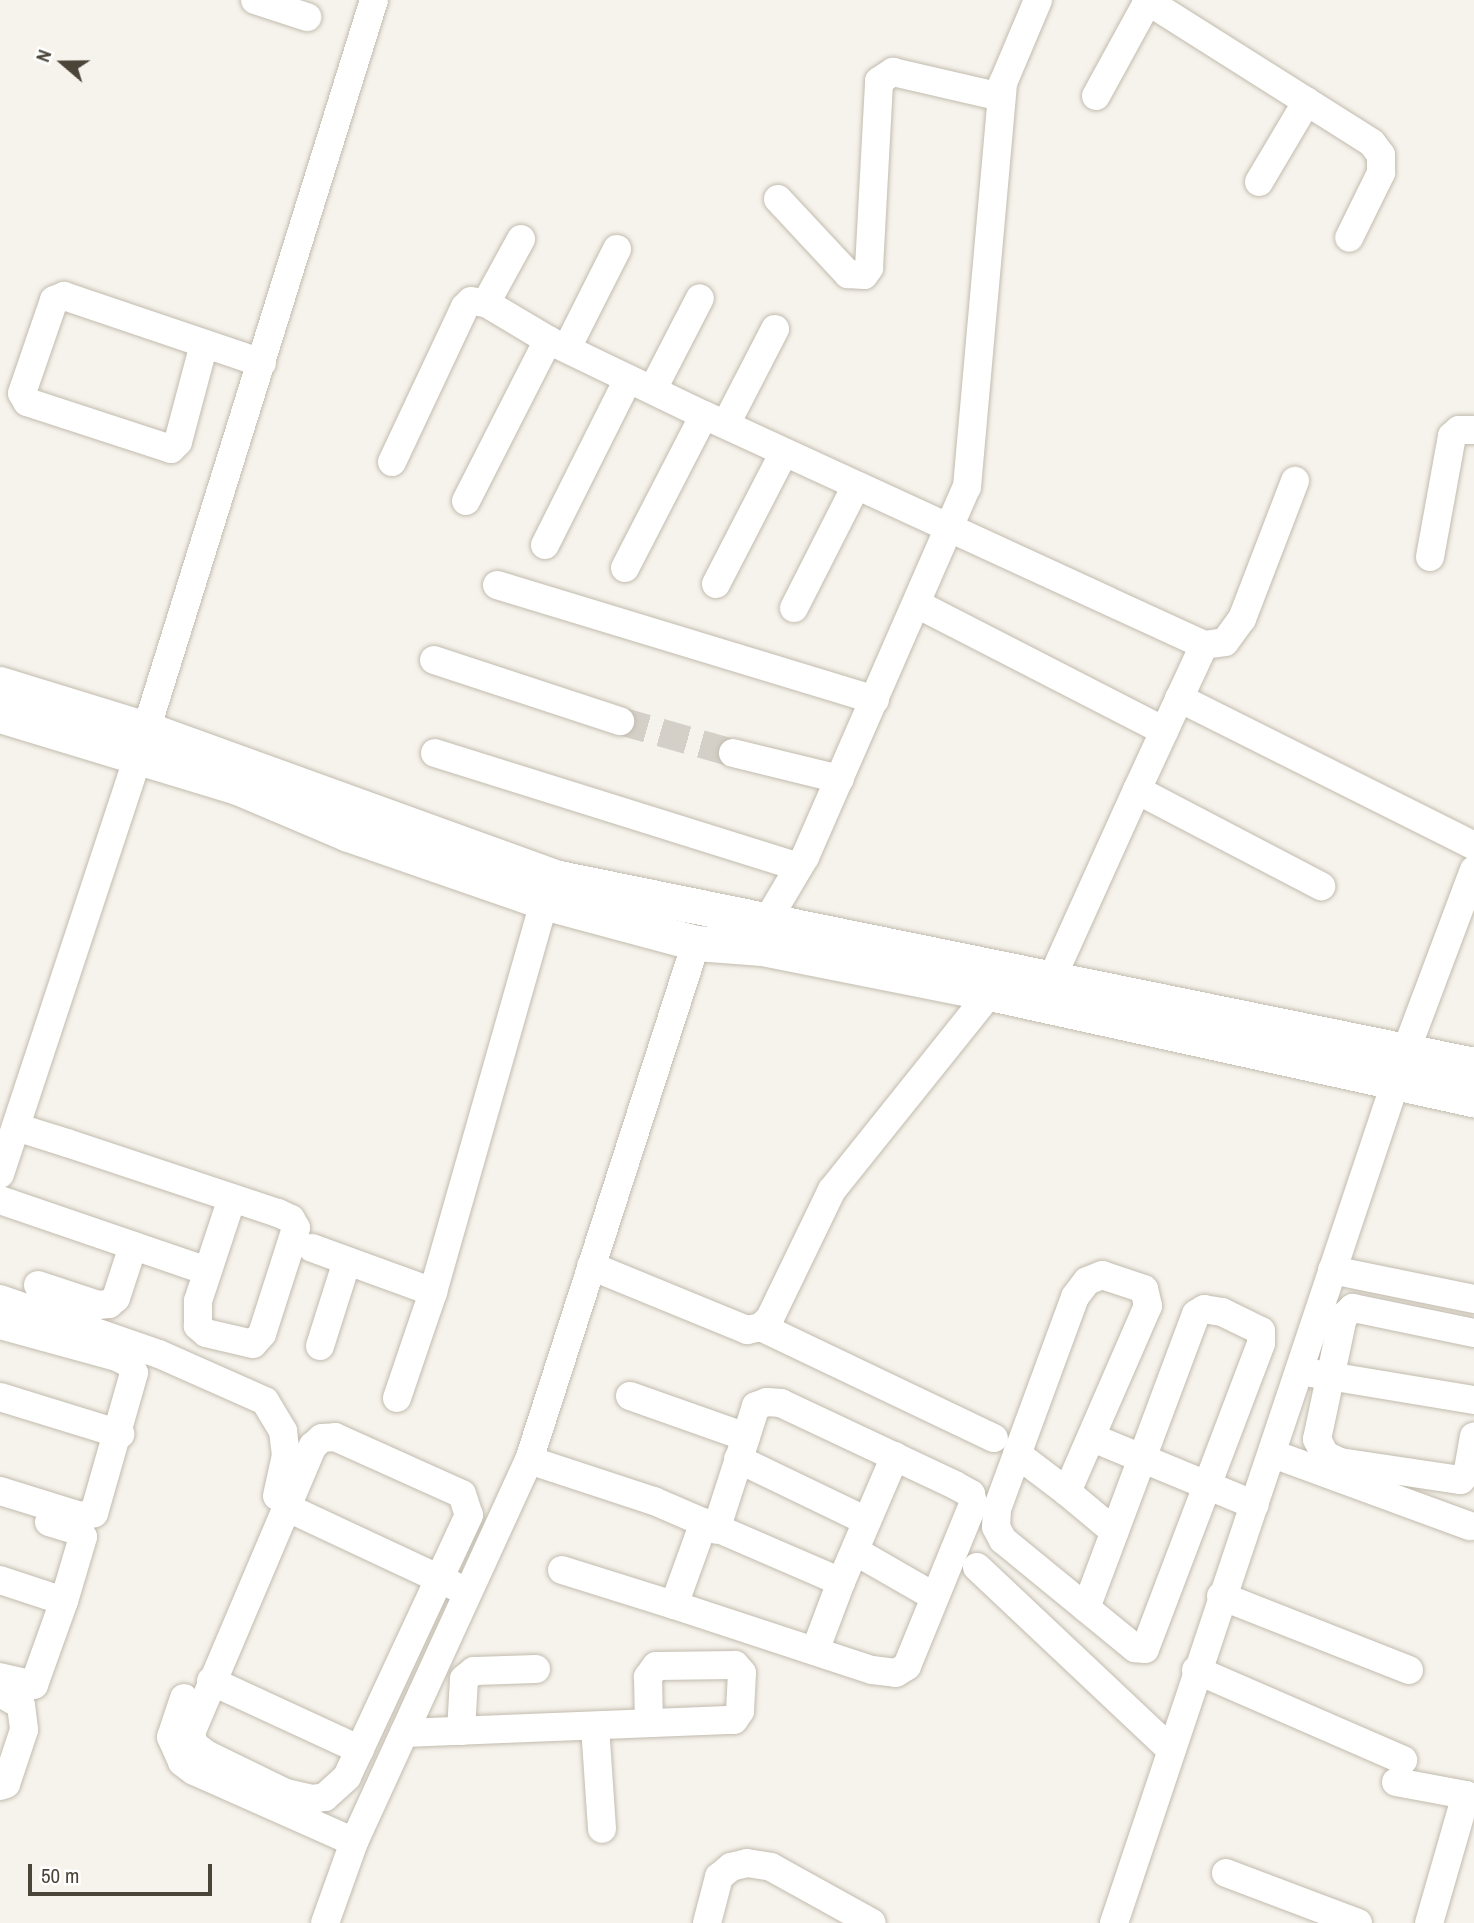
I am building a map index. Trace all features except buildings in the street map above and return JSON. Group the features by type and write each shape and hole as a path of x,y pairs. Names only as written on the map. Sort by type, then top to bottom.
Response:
{"street":[{"path":"256,0 307,17"},
{"path":"0,1174 141,744 374,0"},
{"path":"760,933 799,867 840,779 967,487 1003,83 1038,0"},
{"path":"1096,96 1147,1 1372,142 1381,155 1381,173 1349,238"},
{"path":"778,199 848,274 864,275 869,268 879,81 893,72 1001,97"},
{"path":"1259,181 1307,101"},
{"path":"486,303 521,239"},
{"path":"466,501 557,344 617,249"},
{"path":"204,344 178,442 171,449 27,402 23,393 54,300 64,296 262,363"},
{"path":"545,545 640,384 700,298"},
{"path":"391,462 465,307 471,300 486,303 557,344 640,384 1204,645 1225,642 1242,619 1295,481"},
{"path":"625,568 715,419 775,329"},
{"path":"1430,557 1452,436 1459,430 1474,430"},
{"path":"716,584 784,452"},
{"path":"794,608 856,486"},
{"path":"497,585 875,700"},
{"path":"917,604 1164,731"},
{"path":"1052,978 1204,645"},
{"path":"434,660 620,721"},
{"path":"0,684 348,834 544,902 696,943 760,933 1052,978 1407,1048 1474,1065"},
{"path":"1179,698 1474,846"},
{"path":"0,715 141,744 554,877 990,993 1474,1099"},
{"path":"435,753 799,867"},
{"path":"733,753 840,779"},
{"path":"1137,790 1321,886"},
{"path":"1114,1923 1221,1595 1273,1454 1407,1048 1474,870"},
{"path":"397,1398 433,1292 544,902"},
{"path":"325,1923 354,1842 529,1460 696,943"},
{"path":"590,1266 747,1330 761,1327 770,1318 832,1190 990,993"},
{"path":"16,1127 232,1198 291,1219 296,1228 262,1334 253,1344 206,1333 198,1326 198,1301 232,1198"},
{"path":"0,1200 207,1271"},
{"path":"38,1285 98,1305 109,1304 116,1298 133,1246"},
{"path":"312,1248 433,1292"},
{"path":"320,1346 348,1261"},
{"path":"1332,1270 1474,1299"},
{"path":"1067,1493 1148,1306 1144,1289 1102,1275 1087,1281 1076,1297 997,1509 996,1527 1003,1540 1135,1648 1145,1649 1261,1343 1261,1331 1247,1322 1205,1309 1196,1314 1087,1608"},
{"path":"0,1299 159,1354 265,1401 283,1431 283,1483 179,1710 171,1737 183,1762 194,1771 354,1842"},
{"path":"1474,1333 1353,1308 1343,1317 1317,1439 1325,1455 1340,1462 1461,1480 1468,1470 1474,1437"},
{"path":"0,1325 129,1363 134,1385 94,1513 81,1516 0,1491"},
{"path":"761,1327 994,1438"},
{"path":"1300,1371 1474,1399"},
{"path":"630,1396 742,1448 867,1521"},
{"path":"1,1400 120,1434"},
{"path":"562,1570 815,1651 896,1673 906,1666 935,1597 973,1504 971,1494 781,1403 755,1406 742,1448 674,1605"},
{"path":"335,1437 354,1442 449,1488 468,1503 469,1516 360,1750 340,1787 326,1797 312,1799 286,1793 194,1745 194,1718 286,1507 313,1446 322,1438 335,1437"},
{"path":"1093,1438 1255,1505"},
{"path":"1017,1454 1115,1532"},
{"path":"1273,1454 1470,1527"},
{"path":"815,1651 841,1582 895,1457"},
{"path":"529,1460 710,1526 841,1582"},
{"path":"0,1507 79,1531 82,1547 34,1685 0,1677"},
{"path":"286,1507 467,1591"},
{"path":"855,1551 935,1597"},
{"path":"977,1567 1170,1749"},
{"path":"0,1580 64,1601"},
{"path":"1221,1595 1409,1670"},
{"path":"461,1731 464,1679 474,1671 536,1669"},
{"path":"1196,1670 1400,1771 1471,1790 1429,1923"},
{"path":"211,1681 360,1750"},
{"path":"0,1693 21,1705 24,1730 6,1784 0,1786"},
{"path":"404,1733 649,1723"},
{"path":"596,1726 602,1829"},
{"path":"707,1923 719,1877 747,1863 771,1867 872,1923"},
{"path":"1226,1873 1358,1923"}],"tunnel":[{"path":"620,721 733,753"}]}
